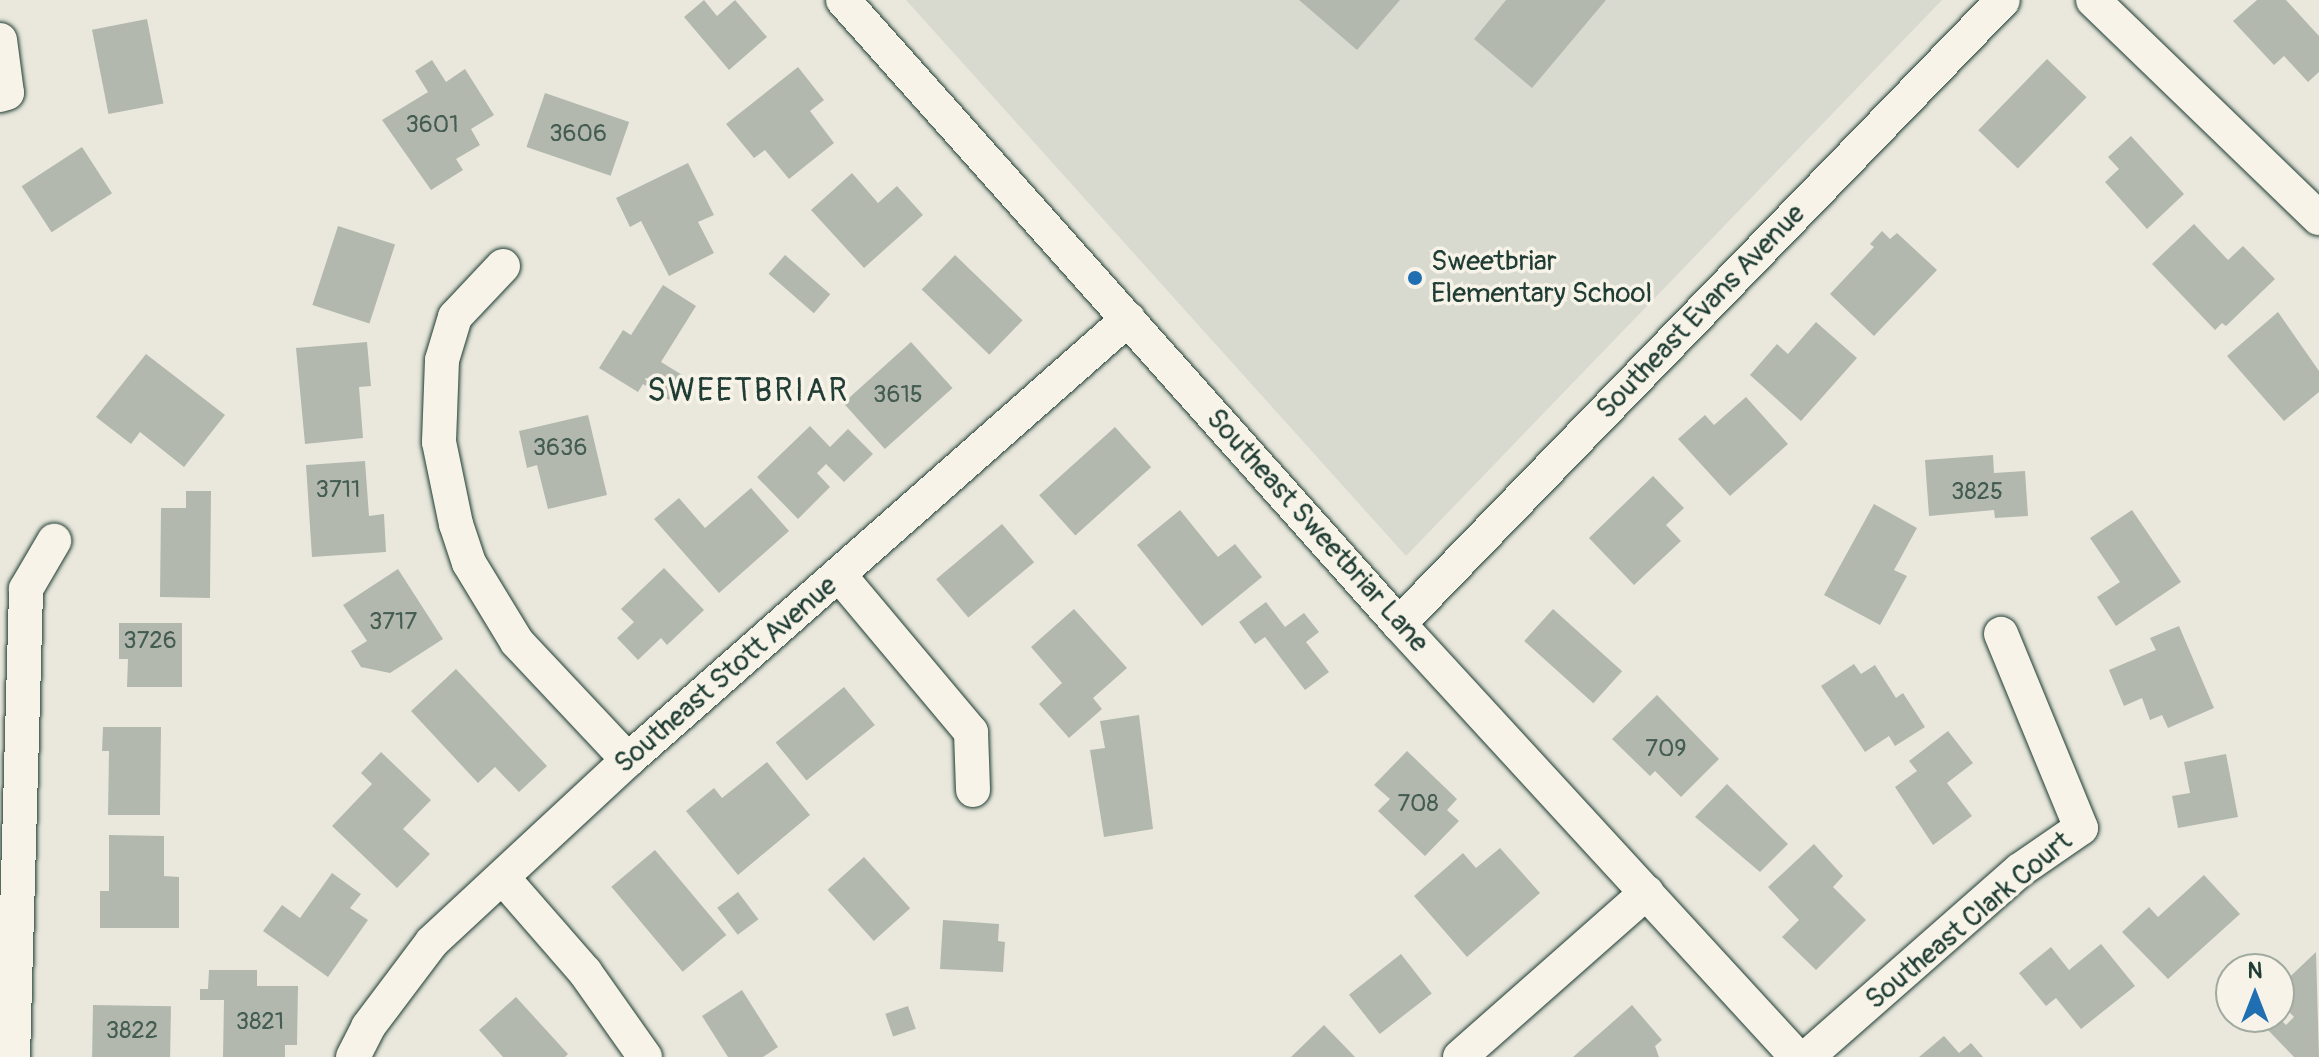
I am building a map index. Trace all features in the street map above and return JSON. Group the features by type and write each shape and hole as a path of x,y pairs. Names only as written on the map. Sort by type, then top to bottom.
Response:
{"street":[{"name":"Southeast Sweetbriar Lane","path":"843,0 1399,624 1797,1057"},
{"name":"Southeast Evans Avenue","path":"1399,624 2003,0"},
{"path":"2093,0 2319,218"},
{"path":"0,40 7,93 0,95"},
{"path":"503,266 455,317 442,360 439,442 456,524 469,563 517,642 628,760"},
{"name":"Southeast Stott Avenue","path":"353,1057 368,1027 432,942 628,760 1128,319"},
{"path":"13,1057 26,589 54,541"},
{"path":"840,576 971,732 973,790"},
{"name":"Southeast Clark Court","path":"1807,1057 2020,870 2081,828 2001,634"},
{"path":"503,878 585,972 645,1057"},
{"path":"1460,1057 1647,892"}],"shaded area":[{"name":"Sweetbriar Elementary School","path":"906,0 1942,0 1406,556"}],"building":[{"path":"704,0 717,16 735,0 767,37 729,70 684,17"},
{"path":"1299,0 1400,0 1357,50"},
{"path":"1506,0 1606,0 1532,88 1474,39"},
{"path":"2257,0 2286,0 2319,36 2319,72 2308,82 2284,56 2274,65 2233,21"},
{"path":"147,19 163,103 108,114 92,30"},
{"path":"2047,59 2087,97 2018,168 1978,130"},
{"path":"432,60 446,82 465,69 494,115 471,129 480,145 456,159 463,170 431,190 382,120 428,92 415,71"},
{"path":"798,67 824,100 810,111 834,143 789,179 765,150 754,158 726,124"},
{"path":"545,93 629,122 611,176 526,147"},
{"path":"2131,136 2184,194 2147,229 2105,182 2119,169 2108,157"},
{"path":"82,147 112,193 52,232 22,186"},
{"path":"688,163 714,215 698,222 714,253 669,276 641,221 630,227 616,198"},
{"path":"852,173 878,203 897,186 923,215 864,268 811,210"},
{"path":"2194,224 2228,260 2243,246 2275,279 2226,326 2222,323 2215,330 2152,264"},
{"path":"338,226 395,245 369,323 312,305"},
{"path":"1882,231 1890,239 1897,233 1937,270 1874,336 1830,294 1874,247 1870,244"},
{"path":"785,255 830,294 814,313 769,274"},
{"path":"955,255 1023,320 989,355 922,290"},
{"path":"663,285 696,306 661,362 684,376 669,400 643,384 638,392 599,368 623,330 631,335"},
{"path":"2278,312 2319,371 2319,392 2284,421 2227,356"},
{"path":"1816,322 1857,358 1801,421 1750,375 1777,344 1788,354"},
{"path":"367,342 371,386 359,387 363,438 305,444 296,348"},
{"path":"911,342 952,388 885,449 843,403"},
{"path":"146,354 225,415 184,467 140,432 131,444 96,417"},
{"path":"1746,397 1788,444 1730,496 1678,439 1705,415 1714,425"},
{"path":"588,415 607,495 548,509 537,465 527,468 519,431"},
{"path":"810,426 830,447 848,429 873,454 844,482 826,464 817,473 830,487 798,519 757,477"},
{"path":"1115,427 1151,467 1075,535 1039,495"},
{"path":"1993,455 1994,473 2025,471 2028,516 1995,518 1994,510 1929,516 1925,460"},
{"path":"365,461 369,516 384,514 386,552 312,557 306,465"},
{"path":"1653,476 1684,508 1666,525 1681,541 1634,585 1589,538"},
{"path":"751,488 789,531 719,593 654,519 679,498 705,528"},
{"path":"186,491 211,491 210,598 160,597 161,508 186,508"},
{"path":"1874,504 1917,528 1894,570 1907,576 1880,625 1824,595"},
{"path":"1180,510 1218,557 1235,544 1262,577 1202,626 1137,545"},
{"path":"2132,510 2181,582 2116,626 2097,597 2120,582 2090,538"},
{"path":"1002,524 1034,562 968,618 936,579"},
{"path":"664,568 704,610 667,645 661,638 638,660 617,638 634,622 621,609"},
{"path":"398,569 443,639 390,673 361,667 351,651 367,641 343,605"},
{"path":"1266,602 1285,627 1304,613 1319,632 1306,642 1329,672 1305,690 1265,637 1255,644 1239,622"},
{"path":"1074,609 1127,668 1093,698 1102,709 1069,738 1039,704 1062,683 1031,647"},
{"path":"1553,609 1622,671 1593,703 1524,641"},
{"path":"119,623 182,623 182,687 127,687 128,659 119,659"},
{"path":"2179,626 2214,708 2168,728 2162,715 2150,720 2142,698 2124,706 2109,670 2156,650 2150,638"},
{"path":"1854,664 1861,674 1875,665 1896,698 1903,693 1925,727 1895,746 1889,736 1865,752 1821,686"},
{"path":"456,669 547,766 519,792 495,767 478,783 411,711"},
{"path":"844,687 875,725 806,780 776,742"},
{"path":"1657,695 1719,759 1681,797 1655,771 1650,776 1612,739"},
{"path":"1139,715 1153,829 1104,837 1090,750 1105,748 1100,721"},
{"path":"103,727 161,727 160,815 108,815 109,751 102,751"},
{"path":"1948,731 1973,763 1947,783 1972,816 1933,845 1895,787 1917,771 1909,761"},
{"path":"1407,751 1457,799 1447,810 1459,821 1425,856 1378,811 1390,799 1374,785"},
{"path":"381,752 431,800 403,829 430,854 397,888 332,826 372,784 361,773"},
{"path":"2226,754 2238,817 2178,828 2172,796 2190,793 2184,762"},
{"path":"767,762 810,815 738,875 686,811 714,788 722,798"},
{"path":"1727,784 1788,844 1760,872 1695,817"},
{"path":"109,835 164,836 164,876 179,877 179,928 100,928 100,891 109,891"},
{"path":"1814,844 1843,876 1833,887 1866,920 1816,970 1782,937 1799,920 1768,887"},
{"path":"1500,848 1540,893 1467,957 1414,896 1463,853 1476,868"},
{"path":"655,850 726,935 683,972 611,887"},
{"path":"864,857 910,908 874,941 828,890"},
{"path":"332,873 361,894 350,908 368,920 328,977 263,931 282,905 300,918"},
{"path":"2204,875 2240,914 2168,979 2122,932 2149,907 2158,917"},
{"path":"738,892 758,919 738,935 717,908"},
{"path":"943,920 999,924 998,941 1005,942 1003,972 940,969"},
{"path":"2101,944 2135,986 2081,1029 2056,998 2046,1006 2019,973 2051,947 2069,970"},
{"path":"2316,952 2319,1057 2294,1057 2271,1033 2295,1033 2295,972"},
{"path":"1401,954 1432,993 1380,1034 1349,995"},
{"path":"209,970 257,970 257,986 298,986 297,1045 285,1045 285,1057 223,1057 224,1000 200,1000 200,989 208,989"},
{"path":"742,990 778,1047 763,1057 728,1057 702,1016"},
{"path":"516,997 568,1054 565,1057 503,1057 479,1030"},
{"path":"93,1005 171,1006 170,1057 92,1057"},
{"path":"1632,1005 1662,1040 1655,1046 1659,1057 1573,1057"},
{"path":"908,1006 916,1029 893,1037 885,1014"},
{"path":"1324,1025 1355,1057 1291,1057"},
{"path":"1944,1036 1959,1053 1971,1043 1983,1057 1919,1057"}],"place":[{"name":"Sweetbriar Elementary School","path":"1415,278"}],"district":[{"name":"SWEETBRIAR","path":"748,391"}]}
